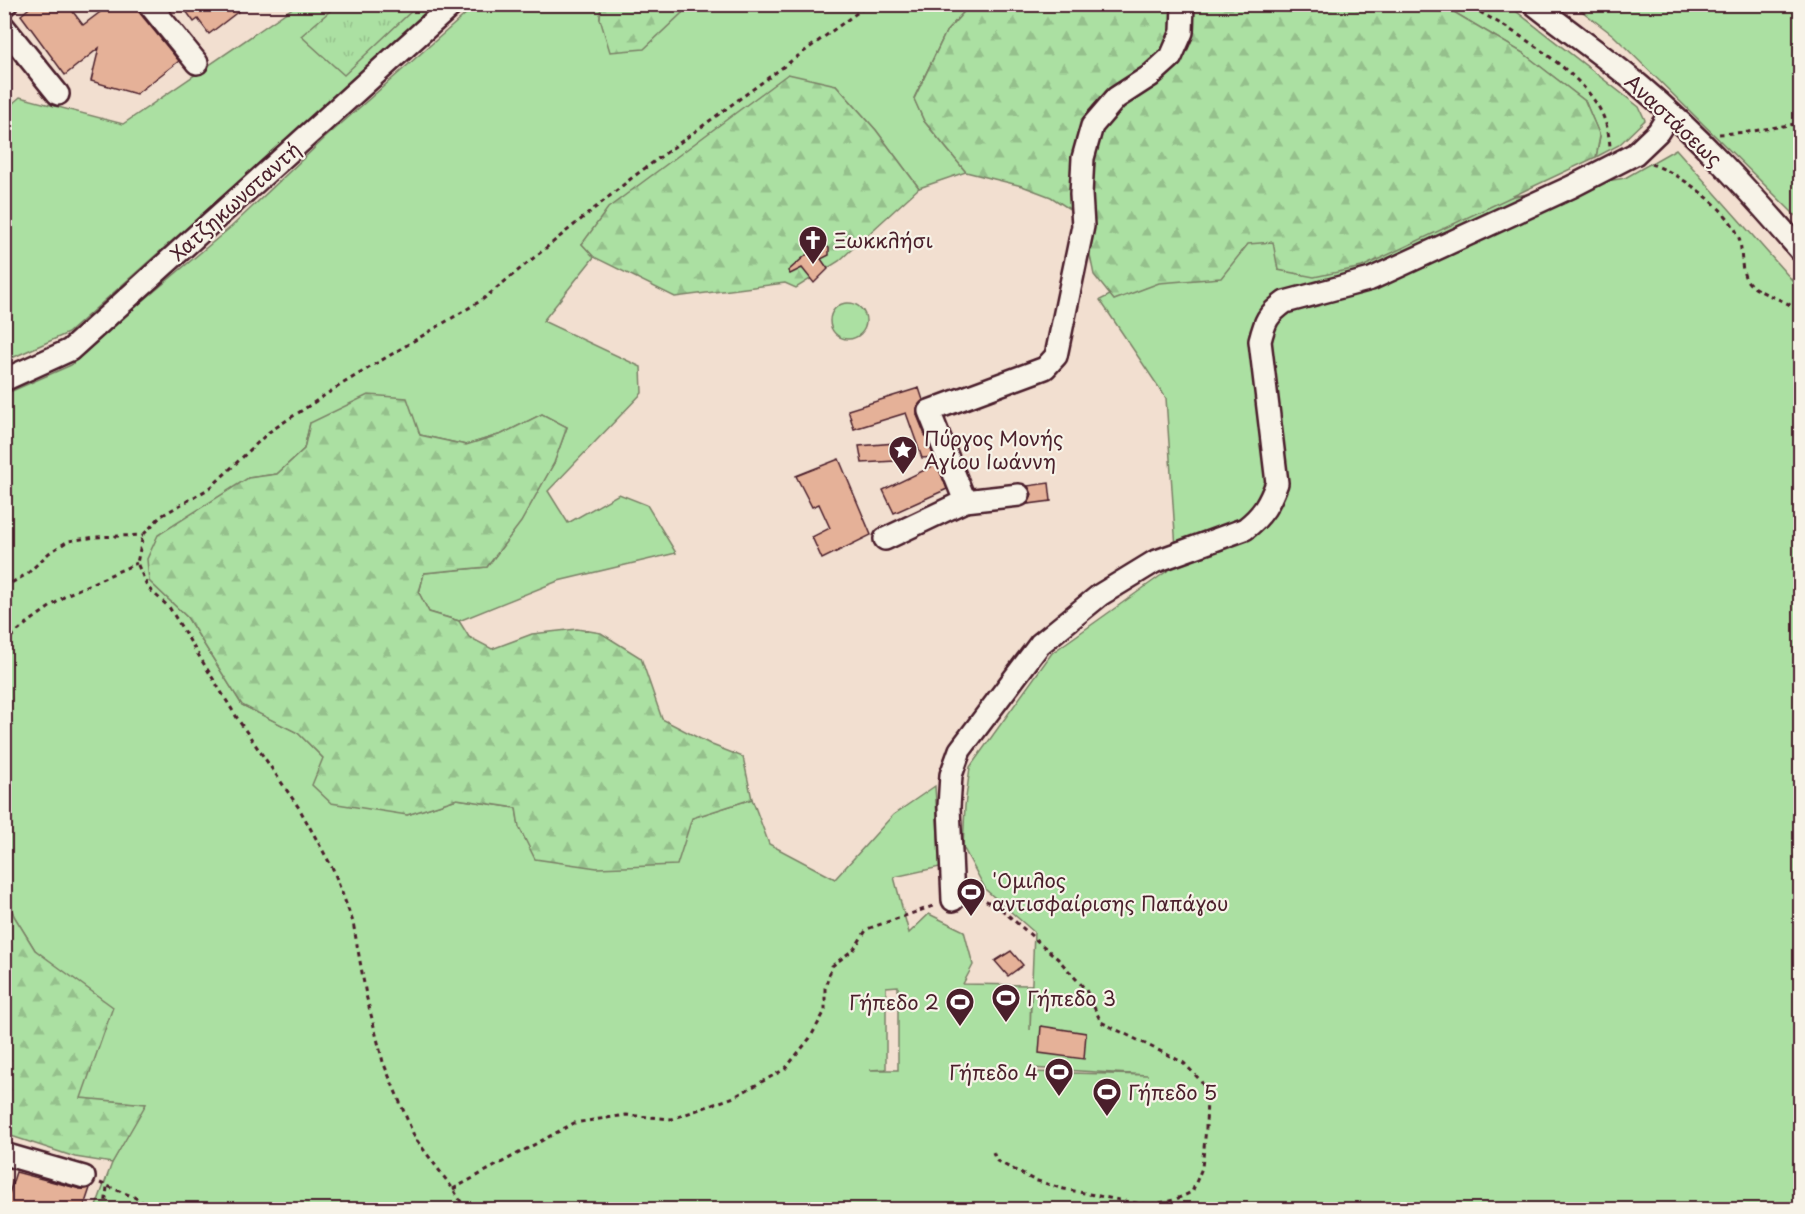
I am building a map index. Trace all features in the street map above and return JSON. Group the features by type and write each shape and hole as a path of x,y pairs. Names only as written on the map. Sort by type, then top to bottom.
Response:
{"street":[{"path":"149,4 197,63"},
{"name":"Χατζηκωνσταντή","path":"4,380 69,351 453,4"},
{"path":"965,501 929,411 1045,368 1056,356 1083,226 1081,194 1083,158 1092,126 1116,98 1150,76 1172,57 1182,32 1183,4"},
{"name":"Αναστάσεως","path":"1534,4 1640,85 1748,190 1800,250"},
{"path":"4,27 58,94"},
{"path":"953,900 949,807 951,775 960,750 1040,644 1100,595 1154,562 1245,529 1270,503 1277,483 1260,341 1265,320 1274,310 1285,302 1371,279 1620,162 1635,154 1658,132 1670,113"},
{"path":"885,539 965,501 1019,495"},
{"path":"4,1154 84,1177"}],"path":[{"path":"466,1209 415,1138 383,1062 366,995 353,922 333,869 299,808 239,721 169,608 148,588 136,563 143,535 161,516 210,488 269,432 342,384 482,300 633,177 869,4"},
{"path":"1464,4 1496,20 1554,61 1581,85 1596,103 1620,162 1657,166 1680,178 1707,197 1737,232 1742,247 1746,278 1751,285 1791,306 1800,314"},
{"path":"1696,138 1800,123"},
{"path":"4,587 27,574 68,540 143,535"},
{"path":"4,643 68,594 136,563"},
{"path":"453,1189 574,1123 626,1115 672,1119 734,1098 785,1069 810,1038 825,1011 825,988 832,966 854,949 867,929 915,910 972,893 1002,909 1058,959 1086,990 1101,1022 1184,1063 1201,1081 1207,1095 1202,1168 1192,1192 1174,1200 1150,1204 1128,1202 1064,1189 1034,1180 997,1161 992,1150"},
{"path":"84,1177 134,1197 155,1209"},
{"path":"105,1209 107,1186"}],"green space":[{"path":"601,4 685,5 682,13 644,49 610,52 600,19"},
{"path":"297,5 438,5 68,333 5,361 5,110 20,97 123,124"},
{"path":"337,5 418,5 344,75 301,36"},
{"path":"476,5 601,5 600,19 682,13 685,5 970,5 946,32 914,98 924,121 966,172 919,188 876,130 836,85 582,244 594,257 543,321 641,367 642,393 548,491 568,523 619,494 647,505 676,553 558,581 459,621 429,612 419,593 424,573 487,567 521,521 554,463 567,427 542,414 502,434 466,445 420,435 310,423 304,449 277,474 248,478 149,581 187,617 242,705 298,733 323,758 407,815 457,799 516,808 519,827 692,818 752,799 769,844 835,879 893,815 935,786 940,867 894,877 909,933 929,914 964,931 973,965 963,984 1031,985 1030,1030 1034,932 986,890 963,847 970,767 1052,653 1177,564 1166,398 1100,300 1205,247 1625,178 1676,149 1800,289 1800,1209 95,1209 112,1163 145,1104 81,1099 67,975 35,950 14,916 5,890 5,394 71,365 132,310 231,227 326,137","holes":["898,986 898,1070 870,1070 886,1069 886,987","1030,1068 1146,1075 1030,1072"]},
{"path":"970,5 1442,5 1523,53 1585,101 1600,136 1596,157 1362,267 1314,277 1278,270 1273,242 1248,244 1221,278 1159,283 1114,300 1094,275 1082,217 1051,197 1022,186 966,172 924,121 914,99 946,32"},
{"path":"1442,5 1508,5 1639,107 1645,120 1619,145 1596,157 1600,136 1585,101 1523,53"},
{"path":"1574,5 1800,5 1800,220 1613,35"},
{"path":"788,74 836,85 876,130 919,188 839,261 796,288 785,283 675,297 594,257 582,244 608,208"},
{"path":"848,303 861,308 866,321 861,334 848,339 835,334 830,321 835,308"},
{"path":"368,395 407,398 420,435 466,445 502,434 542,414 567,427 554,463 521,522 487,567 424,573 419,593 429,612 459,621 469,637 492,649 532,634 577,629 601,633 641,658 662,719 712,745 743,757 752,799 692,818 677,865 597,868 535,859 519,827 516,808 457,799 407,815 331,803 312,785 323,758 298,733 242,705 187,617 149,581 147,559 158,535 248,478 277,474 304,449 310,423"},
{"path":"4,890 14,916 35,950 113,1007 81,1098 146,1104 112,1163 75,1157 5,1134"}],"building":[{"path":"34,4 67,4 83,25 111,4 136,4 139,12 179,61 136,94 91,81 99,48 65,75 21,15"},
{"path":"181,4 248,4 209,34 198,19 194,22"},
{"name":"Ξωκκλήσι","path":"821,242 829,248 829,255 821,259 828,269 814,283 802,268 790,274 788,271"},
{"path":"919,388 923,400 917,408 917,415 934,457 922,458 906,413 854,429 848,410"},
{"path":"909,442 895,461 862,463 859,446"},
{"path":"839,459 871,535 822,559 812,537 830,528 819,504 812,507 796,476"},
{"path":"937,464 947,489 894,513 883,490"},
{"path":"1049,483 1051,501 1028,504 1032,494 1027,486"},
{"path":"1011,951 1023,965 1008,976 995,961"},
{"path":"1041,1026 1086,1033 1084,1059 1039,1053"},
{"path":"16,1172 80,1189 90,1188 83,1209 4,1209"}],"place":[{"name":"Ξωκκλήσι","path":"813,266"},
{"name":"Πύργος Μονής Αγίου Ιωάννη","path":"903,476"},
{"name":"'Ομιλος αντισφαίρισης Παπάγου","path":"971,918"},
{"name":"Γήπεδο 3","path":"1006,1024"},
{"name":"Γήπεδο 2","path":"960,1028"},
{"name":"Γήπεδο 4","path":"1059,1098"},
{"name":"Γήπεδο 5","path":"1107,1118"}]}
